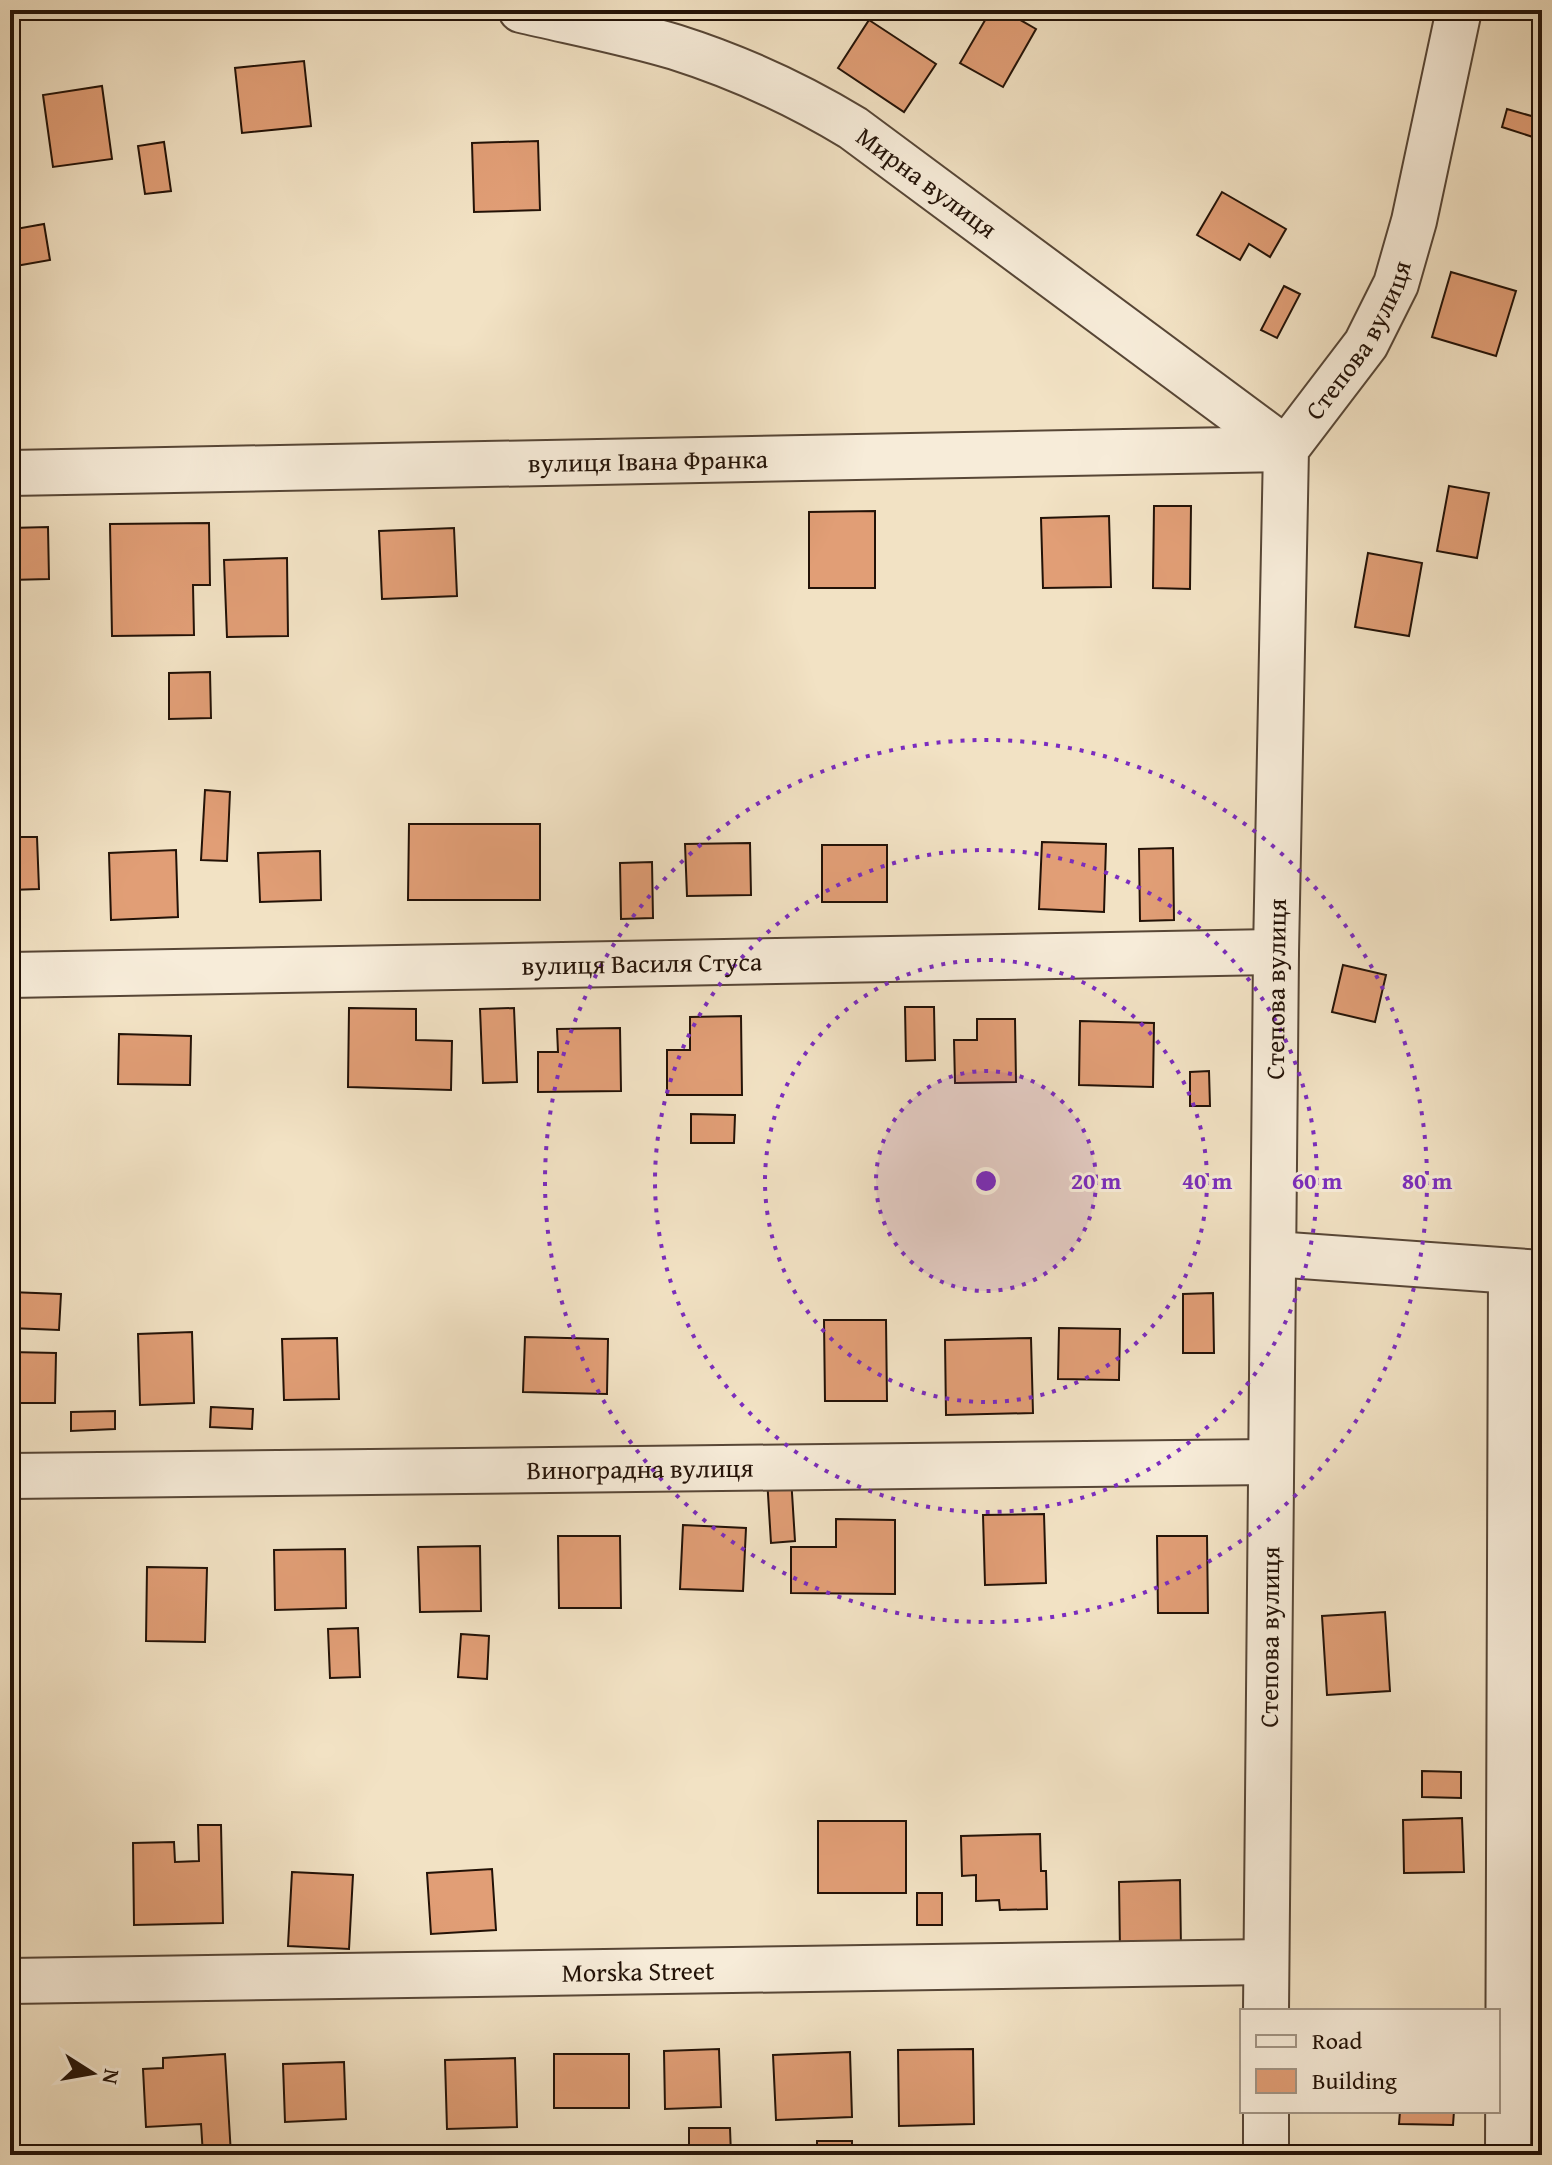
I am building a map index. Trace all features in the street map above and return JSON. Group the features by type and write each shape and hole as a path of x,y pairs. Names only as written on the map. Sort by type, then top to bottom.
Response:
{"street":[{"name":"Мирна вулиця","path":"521,10 673,46 812,103 853,128 1286,449"},
{"name":"Степова вулиця","path":"1266,2009 1276,952 1286,449 1366,344 1396,284 1414,221 1459,10"},
{"name":"вулиця Івана Франка","path":"10,473 1286,449"},
{"name":"вулиця Василя Стуса","path":"10,975 1276,952"},
{"path":"1274,1254 1526,1272 1525,1840 1508,2155"},
{"name":"Виноградна вулиця","path":"10,1476 1270,1462"},
{"name":"Morska Street","path":"10,1981 1266,1962"},
{"path":"1266,2113 1266,2155"}],"building":[{"path":"991,10 1003,10 1036,29 1003,87 960,63"},
{"path":"869,20 936,64 904,112 838,68"},
{"path":"304,61 311,126 242,133 235,68"},
{"path":"102,86 112,159 53,167 43,95"},
{"path":"1507,109 1542,119 1542,140 1502,127"},
{"path":"538,141 540,210 474,212 472,143"},
{"path":"164,142 171,191 145,194 138,146"},
{"path":"1222,192 1286,229 1270,257 1249,244 1240,260 1197,235"},
{"path":"44,224 50,260 10,267 10,230"},
{"path":"1451,272 1516,291 1496,356 1432,337"},
{"path":"1284,286 1300,294 1277,338 1261,330"},
{"path":"1449,486 1489,493 1477,558 1437,551"},
{"path":"1154,506 1191,506 1190,589 1153,588"},
{"path":"875,511 875,588 809,588 809,512"},
{"path":"1109,516 1111,587 1043,588 1041,518"},
{"path":"209,523 210,585 193,585 194,635 112,636 110,524"},
{"path":"48,527 49,579 10,580 10,528"},
{"path":"454,528 457,596 382,599 379,531"},
{"path":"1368,553 1422,563 1409,636 1355,627"},
{"path":"287,558 288,636 227,637 224,560"},
{"path":"210,672 211,718 169,719 169,673"},
{"path":"205,790 230,792 227,861 201,860"},
{"path":"409,824 540,824 540,900 408,900"},
{"path":"10,837 37,837 39,889 10,890"},
{"path":"1042,842 1106,844 1104,912 1039,909"},
{"path":"750,843 751,895 687,896 685,844"},
{"path":"822,845 887,845 887,902 822,902"},
{"path":"1173,848 1174,920 1140,921 1139,849"},
{"path":"176,850 178,917 111,920 109,853"},
{"path":"320,851 321,900 260,902 258,853"},
{"path":"652,862 653,918 621,919 620,863"},
{"path":"1343,965 1386,975 1375,1022 1332,1012"},
{"path":"905,1007 934,1007 935,1060 906,1061"},
{"path":"349,1008 416,1009 416,1040 452,1041 451,1090 348,1087"},
{"path":"514,1008 517,1082 483,1083 480,1009"},
{"path":"741,1016 742,1095 667,1095 667,1050 690,1050 690,1017"},
{"path":"977,1019 1015,1019 1016,1082 955,1083 954,1040 977,1040"},
{"path":"1080,1021 1154,1023 1153,1087 1079,1085"},
{"path":"620,1028 621,1091 538,1092 538,1052 558,1052 557,1029"},
{"path":"119,1034 191,1036 190,1085 118,1084"},
{"path":"1209,1071 1210,1106 1190,1106 1190,1072"},
{"path":"691,1114 735,1115 734,1143 691,1143"},
{"path":"10,1292 61,1294 59,1330 10,1328"},
{"path":"1213,1293 1214,1353 1183,1353 1183,1294"},
{"path":"824,1320 886,1320 887,1401 825,1401"},
{"path":"1059,1328 1120,1329 1119,1380 1058,1379"},
{"path":"192,1332 194,1403 140,1405 138,1334"},
{"path":"525,1337 608,1339 607,1394 523,1392"},
{"path":"337,1338 339,1399 284,1400 282,1339"},
{"path":"1031,1338 1033,1413 946,1415 945,1340"},
{"path":"10,1352 56,1353 55,1403 10,1403"},
{"path":"211,1407 253,1409 252,1429 210,1427"},
{"path":"115,1411 115,1429 71,1431 71,1412"},
{"path":"791,1477 795,1541 771,1543 767,1478"},
{"path":"1044,1514 1046,1583 985,1585 983,1515"},
{"path":"836,1519 895,1520 895,1594 791,1593 791,1547 836,1547"},
{"path":"683,1525 746,1528 743,1591 680,1589"},
{"path":"558,1536 620,1536 621,1608 559,1608"},
{"path":"1157,1536 1207,1536 1208,1613 1158,1613"},
{"path":"480,1546 481,1611 420,1612 418,1547"},
{"path":"345,1549 346,1608 275,1610 274,1550"},
{"path":"147,1567 207,1568 205,1642 146,1641"},
{"path":"1385,1612 1390,1691 1327,1695 1322,1616"},
{"path":"358,1628 360,1677 330,1678 328,1629"},
{"path":"461,1634 489,1636 487,1679 458,1677"},
{"path":"1422,1771 1461,1772 1461,1798 1422,1797"},
{"path":"1462,1818 1464,1872 1404,1873 1403,1820"},
{"path":"818,1821 906,1821 906,1893 818,1893"},
{"path":"198,1825 221,1825 223,1923 134,1925 133,1843 174,1842 175,1862 199,1861"},
{"path":"1040,1834 1041,1871 1046,1871 1047,1909 1000,1910 999,1900 976,1901 976,1875 962,1876 961,1836"},
{"path":"492,1869 496,1930 431,1934 427,1873"},
{"path":"292,1872 353,1875 349,1949 288,1946"},
{"path":"1180,1880 1181,1949 1120,1951 1119,1882"},
{"path":"917,1893 942,1893 942,1925 917,1925"},
{"path":"719,2049 721,2107 665,2109 664,2051"},
{"path":"973,2049 974,2124 899,2126 898,2050"},
{"path":"850,2052 852,2117 776,2120 773,2055"},
{"path":"225,2054 231,2155 203,2155 201,2124 146,2127 143,2069 163,2068 163,2058"},
{"path":"554,2054 629,2054 629,2108 554,2108"},
{"path":"515,2058 517,2127 447,2129 445,2060"},
{"path":"344,2062 346,2119 285,2122 283,2064"},
{"path":"1400,2113 1454,2113 1453,2125 1399,2124"},
{"path":"689,2128 730,2128 731,2155 689,2155"},
{"path":"817,2141 852,2141 852,2155 817,2155"}]}
